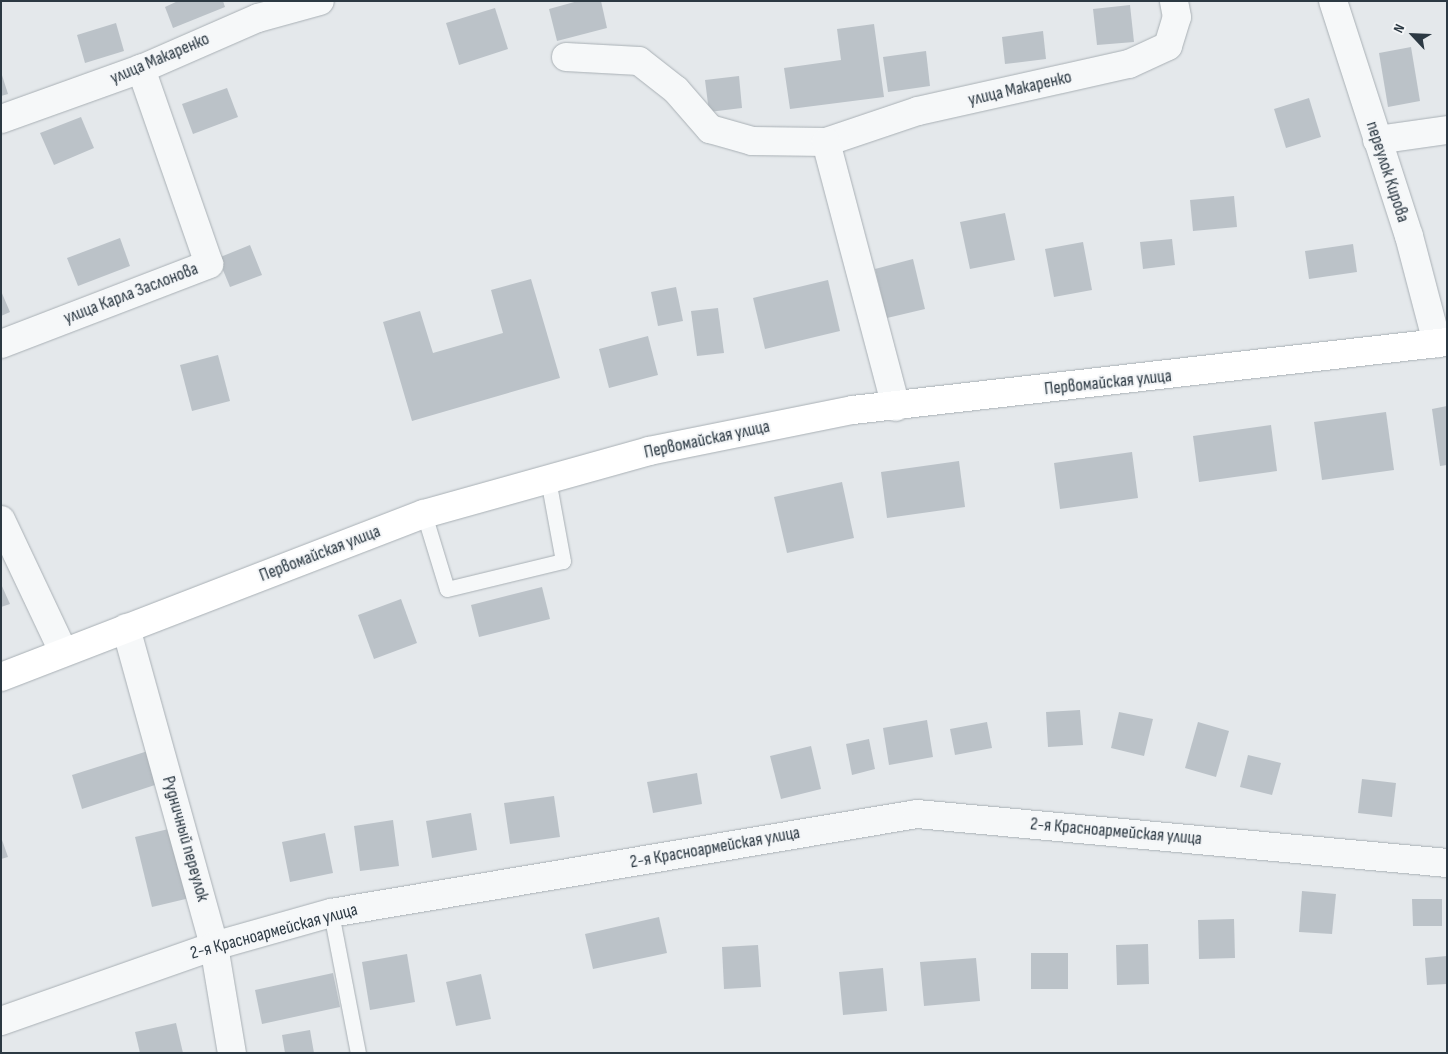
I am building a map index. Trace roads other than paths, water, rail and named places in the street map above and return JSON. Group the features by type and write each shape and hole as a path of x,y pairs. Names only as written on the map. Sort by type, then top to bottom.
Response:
{"main road":[{"name":"Первомайская улица","path":"1,677 63,651 424,514 649,451 853,410 896,407 1442,343"}],"street":[{"name":"улица Макаренко","path":"1,120 141,69 258,18 320,1"},
{"name":"улица Макаренко","path":"566,57 639,61 676,90 710,128 752,142 826,142 918,111 1129,64 1168,46 1177,17 1174,1"},
{"name":"переулок Кирова","path":"1333,1 1442,343"},
{"name":"улица Карла Заслонова","path":"1,344 208,264 141,69"},
{"path":"1377,140 1447,130"},
{"path":"826,142 896,407"},
{"path":"1,520 63,651"},
{"name":"Рудничный переулок","path":"126,628 214,946 232,1053"},
{"name":"2-я Красноармейская улица","path":"1,1021 214,946 331,913 917,814 1447,863"}],"lane":[{"path":"424,514 447,589 563,561 548,479"},
{"path":"331,913 358,1053"}]}
